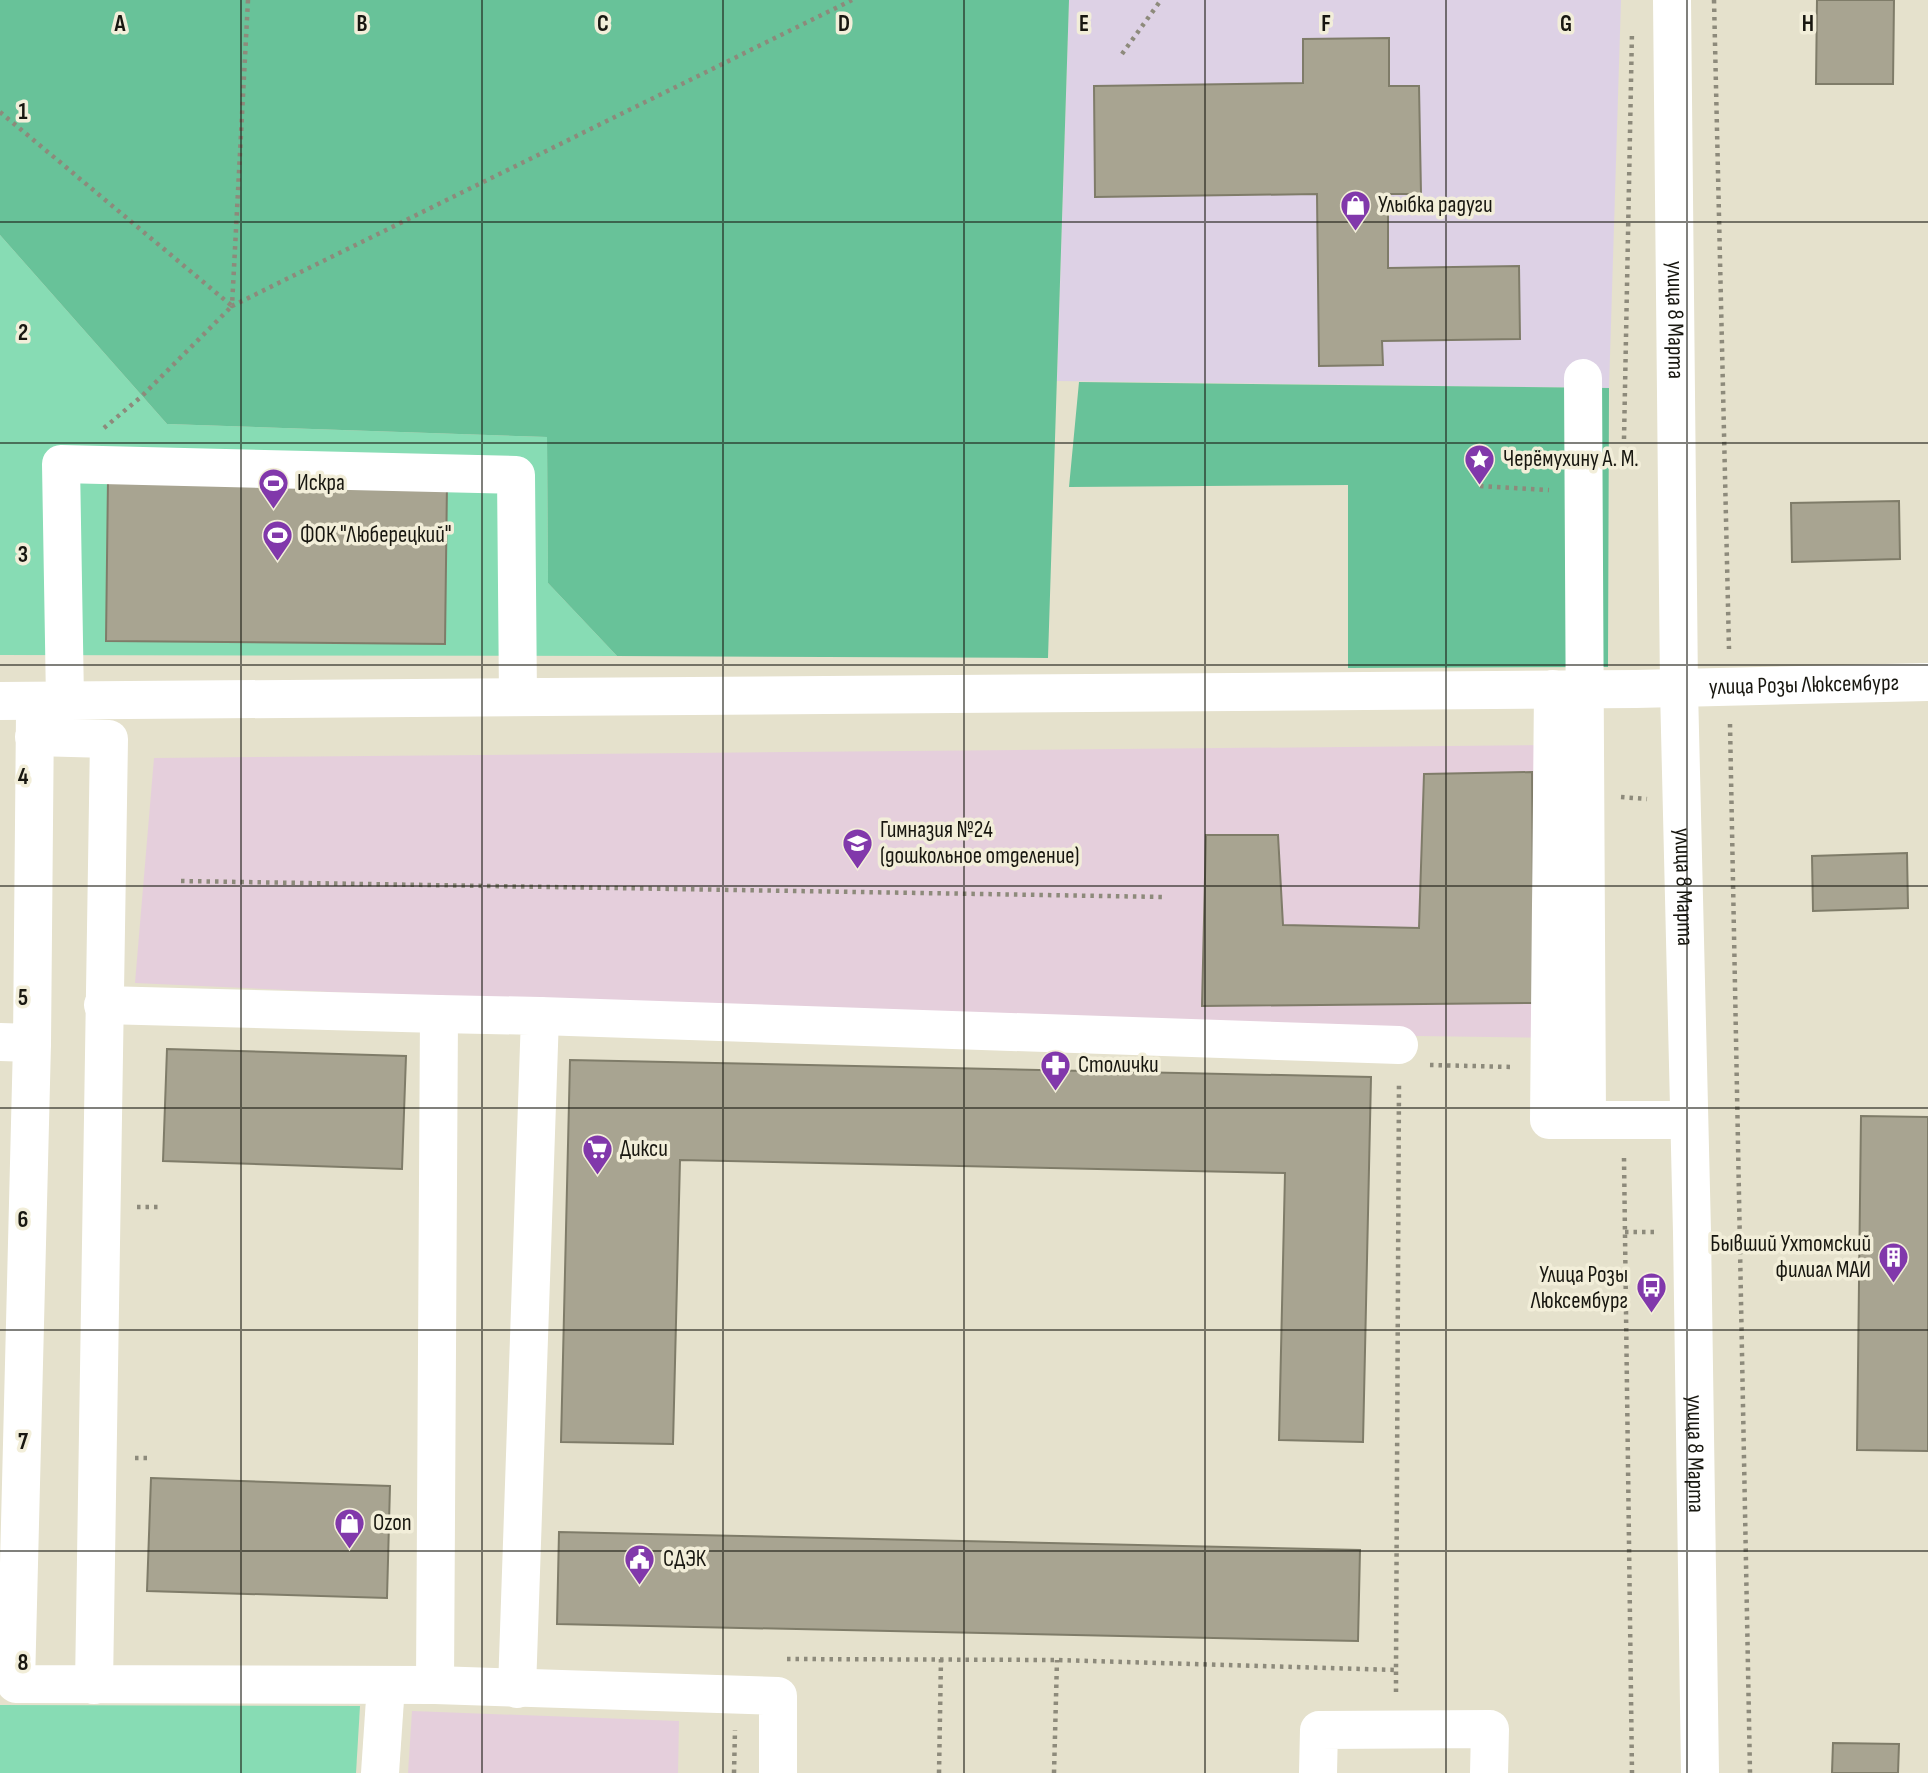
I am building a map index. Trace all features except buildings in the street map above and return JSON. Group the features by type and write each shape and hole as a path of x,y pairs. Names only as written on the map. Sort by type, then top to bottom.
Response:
{"street":[{"name":"улица 8 Марта","path":"1672,0 1679,689 1700,1773"},
{"path":"1583,378 1584,492 1569,689 1549,1120 1689,1120"},
{"path":"518,697 516,475 61,464 33,710 16,1043 8,1684 435,1685 778,1696 778,1773"},
{"name":"улица Розы Люксембург","path":"33,710 518,697 1679,689 1928,682"},
{"path":"1569,689 1605,1119"},
{"path":"33,710 108,738 94,1685"},
{"path":"103,1005 540,1016 1399,1054"},
{"path":"435,1685 439,1014"},
{"path":"517,1689 540,1016"},
{"path":"380,1773 386,1685"},
{"path":"1318,1773 1320,1730 1490,1729 1489,1773"}],"path":[{"path":"232,306 248,0"},
{"path":"61,464 142,396 232,306 852,0"},
{"path":"1122,54 1161,0"},
{"path":"1714,0 1750,1773"},
{"path":"1624,452 1632,27"},
{"path":"0,112 232,306"},
{"path":"1480,486 1584,492"},
{"path":"1620,784 1620,797"},
{"path":"181,881 1166,897"},
{"path":"778,1659 1057,1660 1396,1670 1399,1054 1550,1068"},
{"path":"1605,1119 1632,1773"},
{"path":"939,1773 941,1658"},
{"path":"1054,1773 1057,1660"}],"shaded area":[{"path":"1069,0 1621,0 1609,388 1057,381"},
{"name":"Гимназия №24 (дошкольное отделение)","path":"1554,745 1570,1038 1264,1034 135,983 154,758"},
{"path":"412,1711 679,1721 678,1773 408,1773"}],"green space":[{"path":"0,0 1069,0 1048,658 617,656 548,583 547,437 167,424 0,235"},
{"name":"Искра","path":"0,235 167,424 547,437 548,583 617,656 0,655"},
{"path":"1079,382 1609,388 1608,667 1348,668 1348,485 1069,487"},
{"path":"0,1705 360,1706 356,1773 0,1773"}],"place":[{"name":"Улыбка радуги","path":"1355,232"},
{"name":"Черёмухину А. М.","path":"1480,486"},
{"name":"Искра","path":"274,510"},
{"name":"ФОК \"Люберецкий\"","path":"277,562"},
{"name":"Гимназия №24 (дошкольное отделение)","path":"857,870"},
{"name":"Столички","path":"1055,1092"},
{"name":"Дикси","path":"597,1176"},
{"name":"Бывший Ухтомский филиал МАИ","path":"1894,1284"},
{"name":"Улица Розы Люксембург","path":"1651,1315"},
{"name":"Ozon","path":"350,1550"},
{"name":"СДЭК","path":"640,1586"}]}
